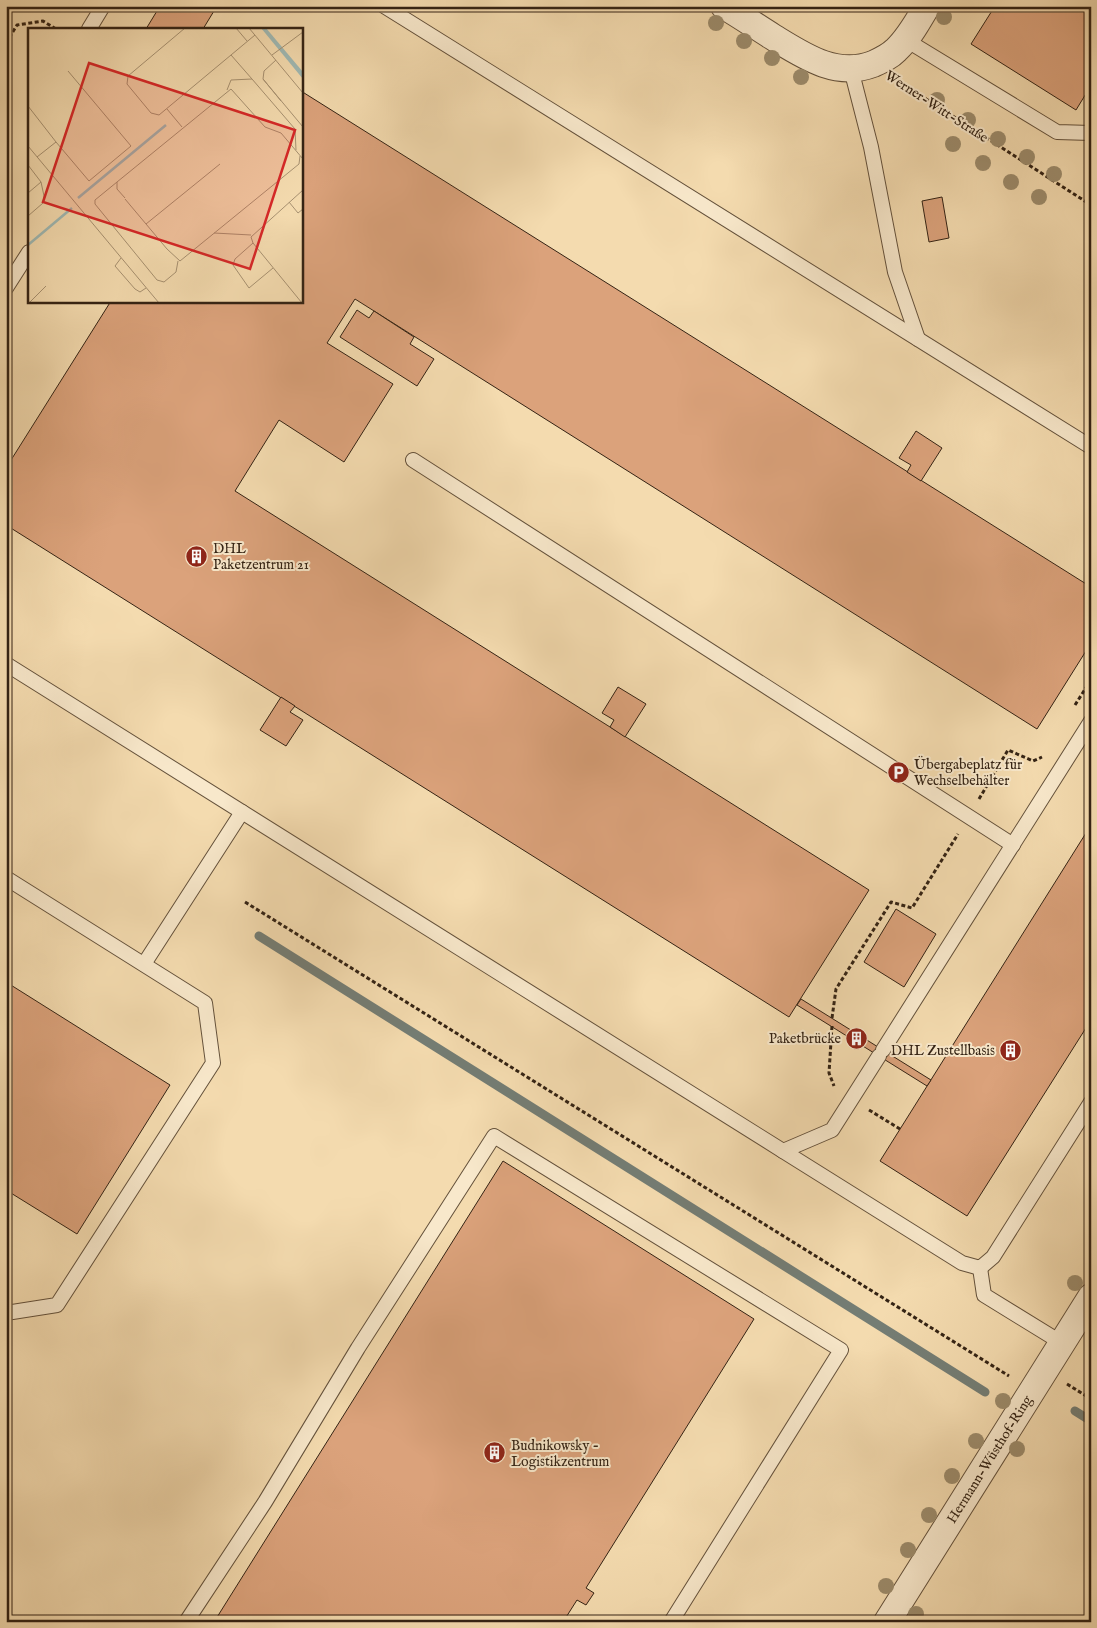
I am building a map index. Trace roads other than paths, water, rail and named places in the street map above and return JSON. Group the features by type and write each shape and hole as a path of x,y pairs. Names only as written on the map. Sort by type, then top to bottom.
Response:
{"street":[{"path":"724,6 808,58 832,67 862,66 891,54 906,40 927,6"},
{"name":"Hermann-Wüsthof-Ring","path":"887,1622 1091,1297"}],"lane":[{"path":"90,28 103,6"},
{"path":"384,6 1091,446"},
{"path":"906,40 1057,132 1091,133"},
{"path":"862,66 871,147 895,272 918,339"},
{"path":"6,288 28,254"},
{"path":"413,460 1012,845"},
{"path":"6,664 962,1263 980,1268"},
{"path":"783,1151 832,1130 1091,721"},
{"path":"144,964 242,812"},
{"path":"6,878 205,1002 213,1063 57,1305 6,1313"},
{"path":"980,1268 992,1257 1091,1102"},
{"path":"186,1622 266,1502 358,1348 494,1136 841,1350 671,1622"},
{"path":"980,1268 984,1295 1062,1343"}],"waterway":[{"path":"259,936 985,1392"},
{"path":"1075,1411 1091,1421"}],"place":[{"name":"DHL Paketzentrum 21","path":"197,556"},
{"name":"Übergabeplatz für Wechselbehälter","path":"898,772"},
{"name":"Paketbrücke","path":"857,1038"},
{"name":"DHL Zustellbasis","path":"1011,1050"},
{"name":"Budnikowsky - Logistikzentrum","path":"495,1453"}]}
